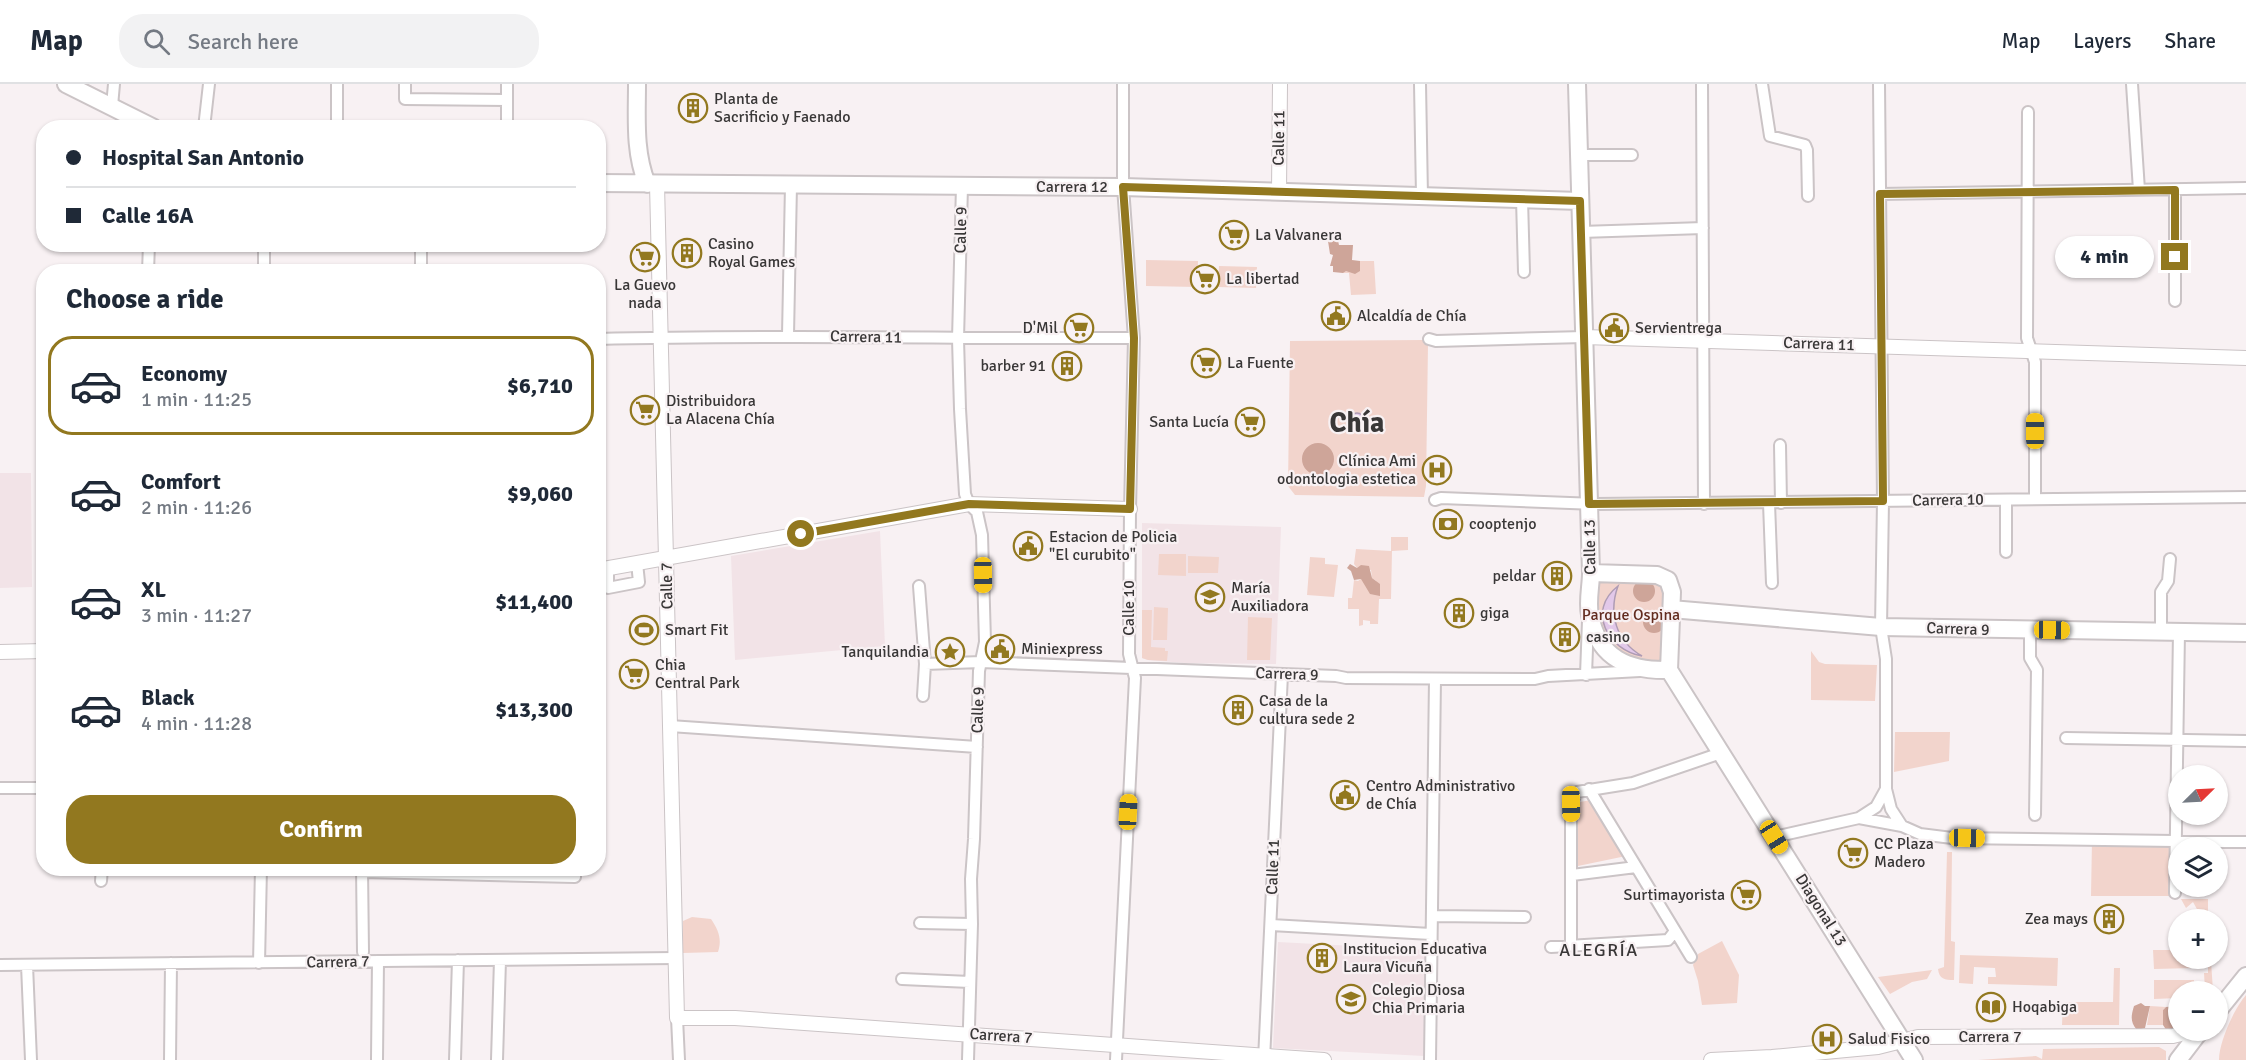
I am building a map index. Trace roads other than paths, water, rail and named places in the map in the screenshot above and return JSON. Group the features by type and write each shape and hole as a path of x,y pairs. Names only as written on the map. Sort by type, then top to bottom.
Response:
{"main road":[{"path":"66,84 138,120"},
{"name":"Calle 7","path":"637,84 637,144 640,164 652,184"},
{"name":"Calle 13","path":"1577,84 1591,573 1589,614 1599,640 1610,653 1624,663 1648,670 1669,670"},
{"name":"Carrera 12","path":"606,183 1123,187 1580,201"},
{"path":"1591,573 1657,575 1668,580 1672,592 1669,670"},
{"name":"Carrera 9","path":"1671,609 1881,627 2246,633"},
{"name":"Diagonal 13","path":"1669,670 1915,1060"},
{"path":"2228,998 2246,976"},
{"path":"2177,1060 2192,1041"}],"street":[{"path":"112,106 114,84"},
{"path":"205,120 209,84"},
{"path":"337,120 338,84"},
{"path":"405,84 405,99 507,100"},
{"path":"507,84 507,120"},
{"name":"Calle 10","path":"1116,1060 1135,678 1129,654 1134,338 1123,187 1123,84"},
{"name":"Calle 11","path":"1279,192 1280,84"},
{"path":"1420,84 1422,196"},
{"path":"1702,84 1704,504"},
{"path":"1762,84 1770,136 1805,145 1808,196"},
{"path":"1879,84 1883,501 1881,627 1886,659 1886,789 1890,809 1902,826"},
{"path":"2132,84 2139,190"},
{"path":"2028,112 2026,338 2035,362 2035,499"},
{"path":"1579,155 1632,155"},
{"name":"Calle 7","path":"652,184 661,337 679,1060"},
{"path":"788,335 790,185"},
{"name":"Calle 9","path":"962,186 958,339 960,409 965,494 969,504 976,512 982,535 985,642 981,662 971,879 968,1060"},
{"path":"1880,194 2246,188"},
{"path":"2175,190 2175,301"},
{"path":"1521,199 1524,272"},
{"path":"1581,232 1703,228"},
{"name":"Carrera 11","path":"606,339 788,335 958,339 1134,338"},
{"name":"Carrera 11","path":"1429,339 1436,341 1584,337 2246,358"},
{"path":"1780,445 1780,503"},
{"name":"Carrera 10","path":"1435,500 1442,498 1589,504 1704,504 2246,497"},
{"path":"2006,500 2006,552"},
{"path":"1769,503 1772,583"},
{"path":"606,569 969,504 1130,509"},
{"path":"2161,632 2161,592 2168,581 2170,559"},
{"path":"606,588 639,582 637,563"},
{"path":"919,586 925,664 923,696"},
{"name":"Calle 13","path":"1586,675 1589,614"},
{"path":"2030,629 2030,658 2037,670 2035,815"},
{"path":"2176,837 2179,632"},
{"path":"0,652 36,651"},
{"name":"Carrera 9","path":"925,664 981,662 1346,678 1435,679 1535,679 1548,676 1648,670"},
{"name":"Calle 11","path":"1264,1058 1282,674"},
{"path":"1430,1060 1435,679"},
{"path":"670,726 977,747"},
{"path":"2066,738 2246,741"},
{"path":"1571,945 1571,804 1573,797 1577,792 1589,789 1633,783 1721,753"},
{"path":"0,788 36,788"},
{"path":"1589,789 1691,957"},
{"path":"1774,837 1859,818 1876,807 1886,789"},
{"path":"1859,818 1902,826 1920,834 1952,838 2168,842"},
{"path":"2228,842 2246,842"},
{"path":"1572,875 1636,867"},
{"path":"101,876 101,881"},
{"path":"259,963 261,876"},
{"path":"362,876 363,952"},
{"path":"1432,916 1525,917"},
{"path":"920,923 972,924"},
{"path":"1271,925 1431,934"},
{"path":"1551,947 1668,940 1675,931"},
{"name":"Carrera 7","path":"0,965 676,958"},
{"path":"455,1060 458,960"},
{"path":"497,1060 500,960"},
{"path":"377,1060 378,961"},
{"path":"170,1060 171,963"},
{"path":"27,965 32,1060"},
{"path":"902,979 970,982"},
{"name":"Carrera 7","path":"677,1018 735,1018 1117,1045 1264,1058 1324,1060"},
{"name":"Carrera 7","path":"1711,1060 1878,1047 1925,1037 2168,1036"},
{"name":"Carrera 7","path":"1915,1060 1913,1050 1919,1043 2162,1042 2174,1047 2177,1060"}],"place":[{"name":"Planta de Sacrificio y Faenado","path":"693,108"},
{"name":"La Valvanera","path":"1234,235"},
{"name":"Casino Royal Games","path":"687,253"},
{"name":"La Guevo nada","path":"645,257"},
{"name":"La libertad","path":"1205,279"},
{"name":"Alcaldía de Chía","path":"1336,316"},
{"name":"D'Mil","path":"1079,328"},
{"name":"Servientrega","path":"1614,328"},
{"name":"La Fuente","path":"1206,363"},
{"name":"barber 91","path":"1067,366"},
{"name":"Distribuidora La Alacena Chía","path":"645,410"},
{"name":"Santa Lucía","path":"1250,422"},
{"name":"Clínica Ami odontologia estetica","path":"1437,470"},
{"name":"cooptenjo","path":"1448,524"},
{"name":"Estacion de Policia \"El curubito\"","path":"1028,546"},
{"name":"peldar","path":"1557,576"},
{"name":"María Auxiliadora","path":"1210,597"},
{"name":"giga","path":"1459,613"},
{"name":"Smart Fit","path":"644,630"},
{"name":"casino","path":"1565,637"},
{"name":"Miniexpress","path":"1000,649"},
{"name":"Tanquilandia","path":"950,652"},
{"name":"Chia Central Park","path":"634,674"},
{"name":"Casa de la cultura sede 2","path":"1238,710"},
{"name":"Centro Administrativo de Chía","path":"1345,795"},
{"name":"CC Plaza Madero","path":"1853,853"},
{"name":"Surtimayorista","path":"1746,895"},
{"name":"Zea mays","path":"2109,919"},
{"name":"Institucion Educativa Laura Vicuña","path":"1322,958"},
{"name":"Colegio Diosa Chia Primaria","path":"1351,999"},
{"name":"Hoqabiga","path":"1991,1007"},
{"name":"Salud Fisico","path":"1827,1039"}],"district":[{"name":"Chía","path":"1357,423"},
{"name":"ALEGRÍA","path":"1599,950"}],"park label":[{"name":"Parque Ospina","path":"1631,615"}]}
